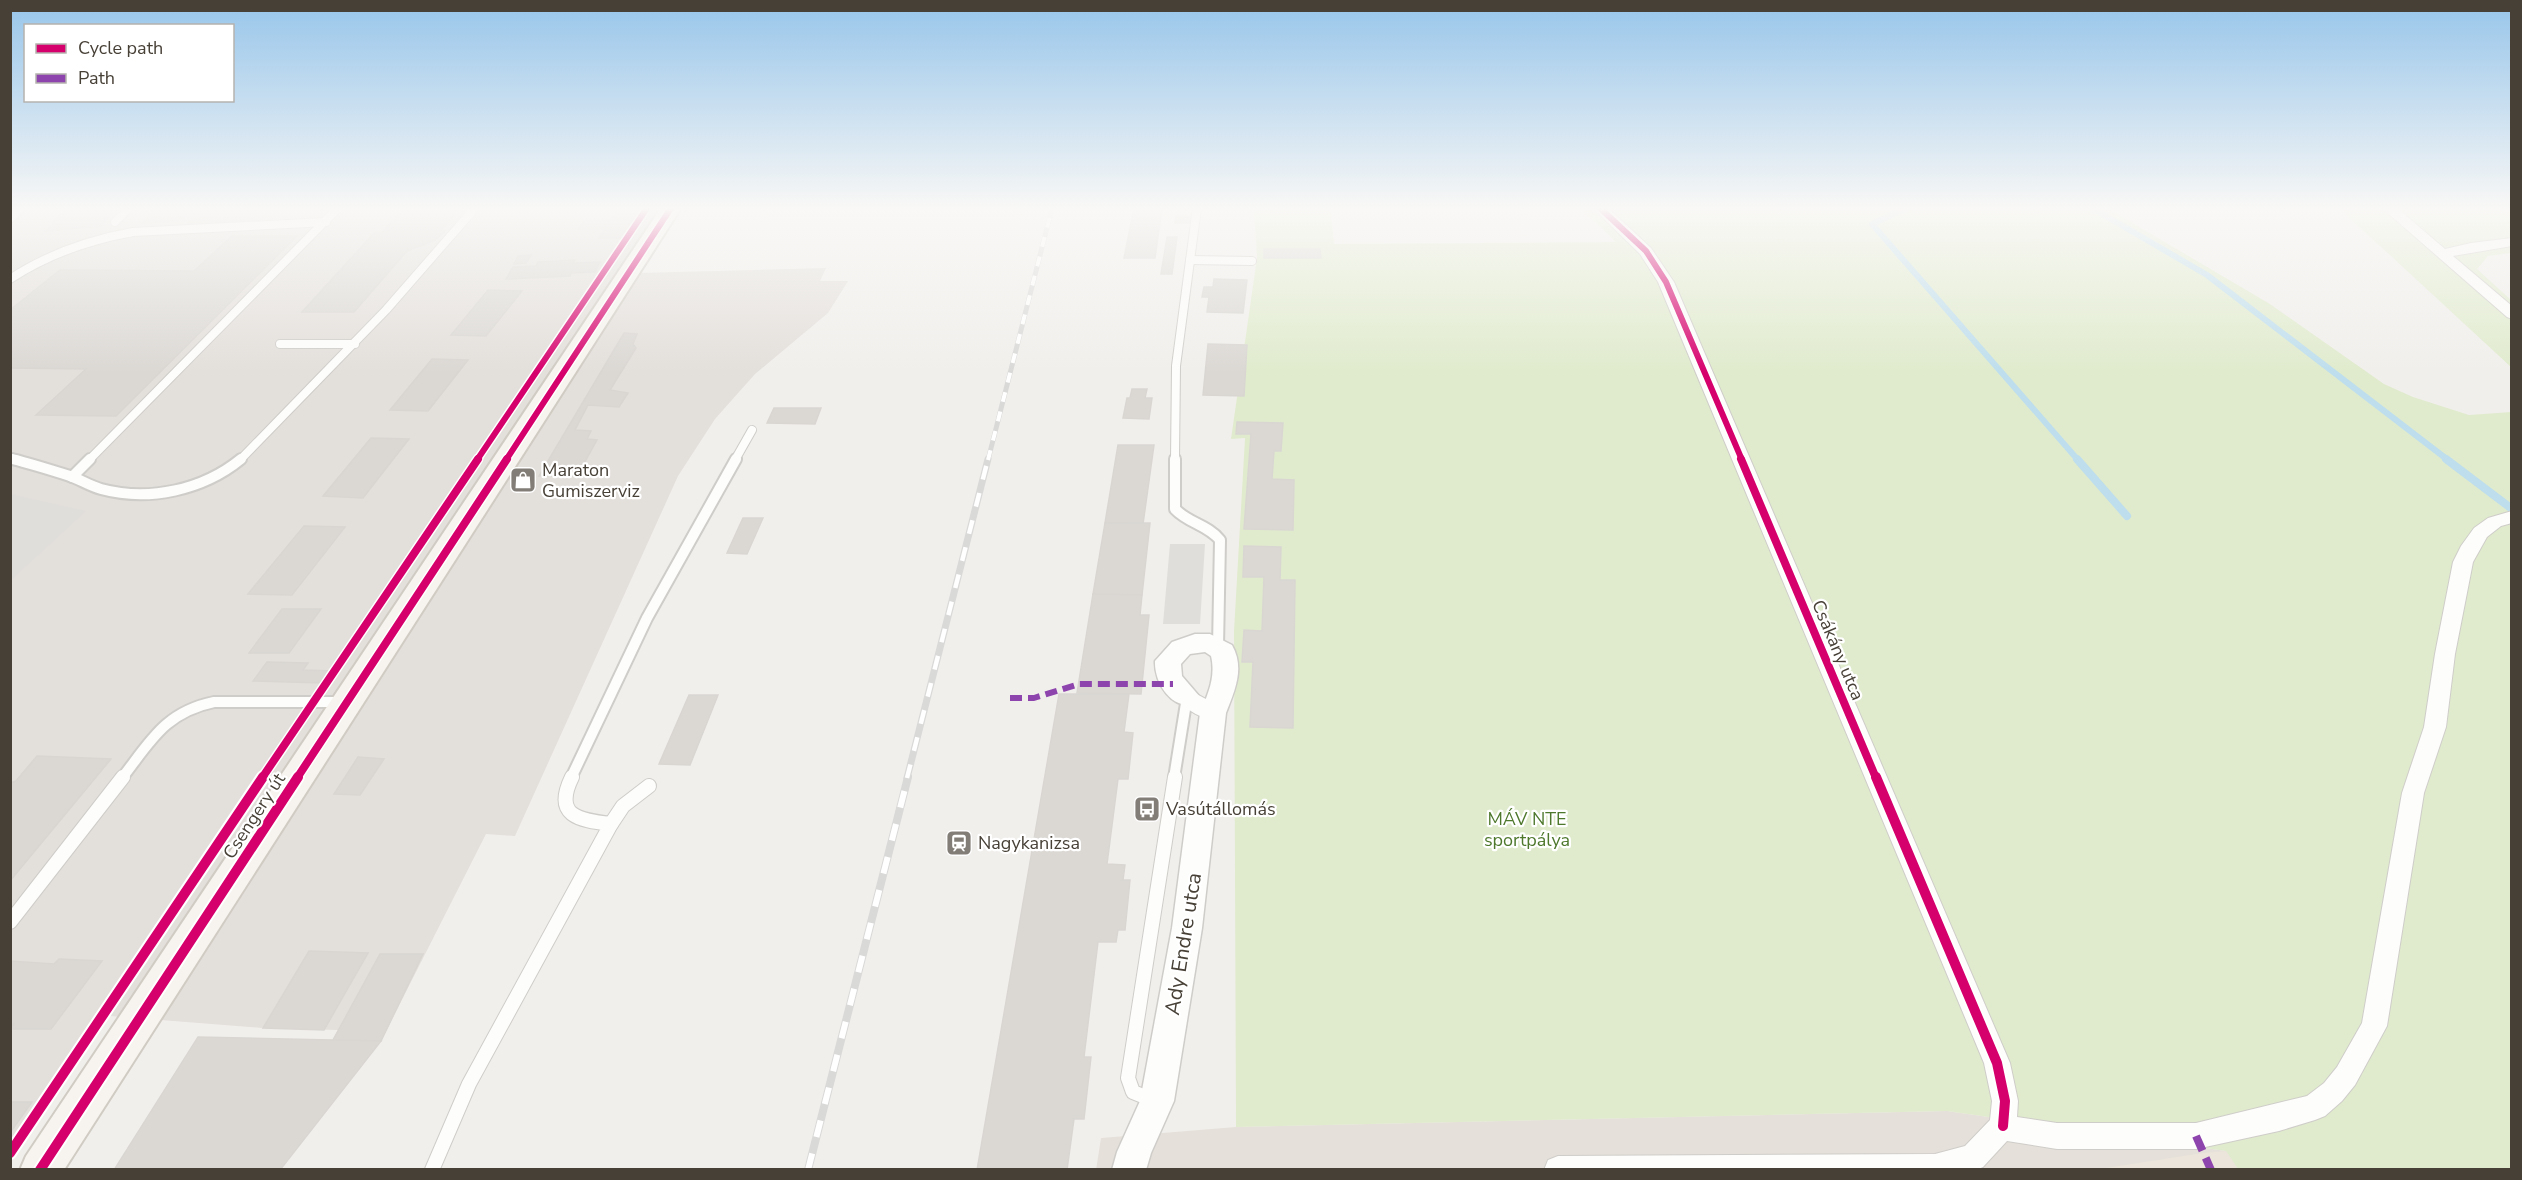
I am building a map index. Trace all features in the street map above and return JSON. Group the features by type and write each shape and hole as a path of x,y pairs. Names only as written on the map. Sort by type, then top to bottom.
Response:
{"main road":[{"name":"Csengery út","path":"40,1170 635,263"}],"street":[{"name":"Csákány utca","path":"1654,263 1666,282 1997,1063 2005,1101 2003,1126"},
{"path":"2453,263 2511,314"},
{"path":"1558,1170 1935,1168 1972,1157 2003,1126 2018,1131 2057,1136 2196,1136 2279,1118 2315,1107 2333,1092 2346,1076 2374,1026 2413,793 2435,727 2445,654 2463,562 2468,548 2482,529 2509,517"},
{"path":"1214,713 1187,697 1173,684 1169,676 1168,661 1182,648 1195,643 1210,643 1218,646"},
{"name":"Ady Endre utca","path":"1129,1170 1157,1101 1187,928 1214,713 1227,669 1225,657 1218,646"}],"lane":[{"path":"10,279 37,263"},
{"path":"72,477 285,263"},
{"path":"10,458 72,477 103,490 140,494 166,493 208,481 240,460 355,344 426,263"},
{"path":"1190,263 1176,366 1175,509 1184,518 1217,534 1220,540 1218,646"},
{"path":"280,344 355,344"},
{"path":"612,824 584,820 571,814 564,804 564,793 647,618 752,430"},
{"path":"1157,1101 1133,1092 1128,1078 1187,697"},
{"path":"10,922 164,724 176,716 200,704 214,702 346,702"},
{"path":"432,1170 469,1084 612,824 623,806 649,786"}],"shaded area":[{"path":"11,263 644,263 638,273 826,268 820,281 848,281 828,313 755,374 715,419 678,476 515,836 486,834 381,1041 333,1040 338,1030 263,1028 97,1015 11,1141"},
{"path":"10,494 86,511 11,580"},
{"path":"1170,544 1205,544 1200,624 1163,624"},
{"path":"1947,1111 2226,1151 2238,1169 1096,1170 1101,1138 1236,1127"},
{"path":"2226,1151 2238,1169 2093,1170 2203,1153"}],"green space":[{"name":"MÁV NTE sportpálya","path":"1256,263 2200,263 2270,304 2384,384 2413,397 2469,415 2511,412 2511,1169 2238,1169 2226,1151 1947,1111 1236,1127 1234,631 1245,438 1231,439"},
{"path":"2399,263 2482,263 2477,269 2511,300 2511,367"}],"building":[{"path":"203,263 270,263 116,416 36,415 86,369 10,368 10,310 60,270 194,271"},
{"path":"347,263 397,263 354,312 302,312"},
{"path":"537,263 599,263 595,272 571,273 570,276 506,279 513,267 536,266"},
{"path":"1163,263 1173,263 1172,274 1161,274"},
{"path":"1214,279 1247,280 1243,313 1207,312 1209,297 1202,297 1204,287 1213,287"},
{"path":"488,290 522,291 486,336 451,335"},
{"path":"624,333 637,334 633,344 636,348 610,390 628,393 619,407 588,405 575,430 591,431 587,439 597,440 577,476 539,476"},
{"path":"1208,344 1247,345 1244,396 1203,395"},
{"path":"432,359 468,360 428,411 390,410"},
{"path":"1132,389 1147,389 1145,398 1152,398 1149,419 1123,418 1127,398 1130,398"},
{"path":"774,408 821,408 815,424 767,423"},
{"path":"1237,422 1283,423 1281,451 1274,451 1272,479 1294,480 1293,530 1244,529 1251,434 1236,434"},
{"path":"371,438 409,439 363,498 323,496"},
{"path":"1118,445 1154,445 1143,524 1105,523"},
{"path":"743,518 763,518 747,554 727,553"},
{"path":"1105,523 1150,523 1142,595 1093,594"},
{"path":"304,526 345,527 292,595 248,594"},
{"path":"1244,546 1281,547 1280,580 1295,580 1293,728 1250,727 1253,662 1242,662 1244,630 1262,631 1264,577 1243,577"},
{"path":"1093,594 1142,595 1140,615 1149,615 1141,694 1077,693"},
{"path":"282,609 321,609 289,653 249,653"},
{"path":"267,662 308,663 303,670 332,671 323,683 253,681"},
{"path":"1059,694 1129,694 1124,732 1133,733 1128,779 1118,779 1107,864 1125,865 1123,880 1130,880 1125,930 1118,930 1116,942 1098,942 1084,1057 1091,1057 1084,1119 1074,1119 1067,1170 977,1170"},
{"path":"689,695 718,695 690,765 659,764"},
{"path":"37,756 111,759 10,881 10,783 16,781"},
{"path":"358,757 384,759 360,795 334,794"},
{"path":"309,951 368,953 324,1030 263,1028"},
{"path":"380,954 423,954 381,1041 333,1040"},
{"path":"59,959 102,961 51,1029 10,1029 14,1023 10,1023 10,961 54,964"},
{"path":"198,1037 381,1041 280,1170 114,1170"},
{"path":"10,1102 32,1102 10,1133"}],"waterway":[{"path":"1906,263 2078,460"},
{"path":"2187,263 2207,275 2448,460"},
{"path":"2077,459 2127,516"},
{"path":"2446,459 2512,509"}],"railway":[{"path":"988,460 1038,263"},
{"path":"907,778 988,459"},
{"path":"808,1170 908,777"}],"marked path":[{"path":"1010,698 1034,698 1079,684 1173,684"},
{"path":"2196,1136 2211,1170"}],"cycle path":[{"path":"10,1153 610,263"},
{"path":"40,1170 635,263"},
{"path":"1654,263 1666,282 1997,1063 2005,1101 2003,1126"}],"place":[{"name":"Maraton Gumiszerviz","path":"523,480"},
{"name":"Vasútállomás","path":"1147,809"},
{"name":"Nagykanizsa","path":"959,843"}]}
